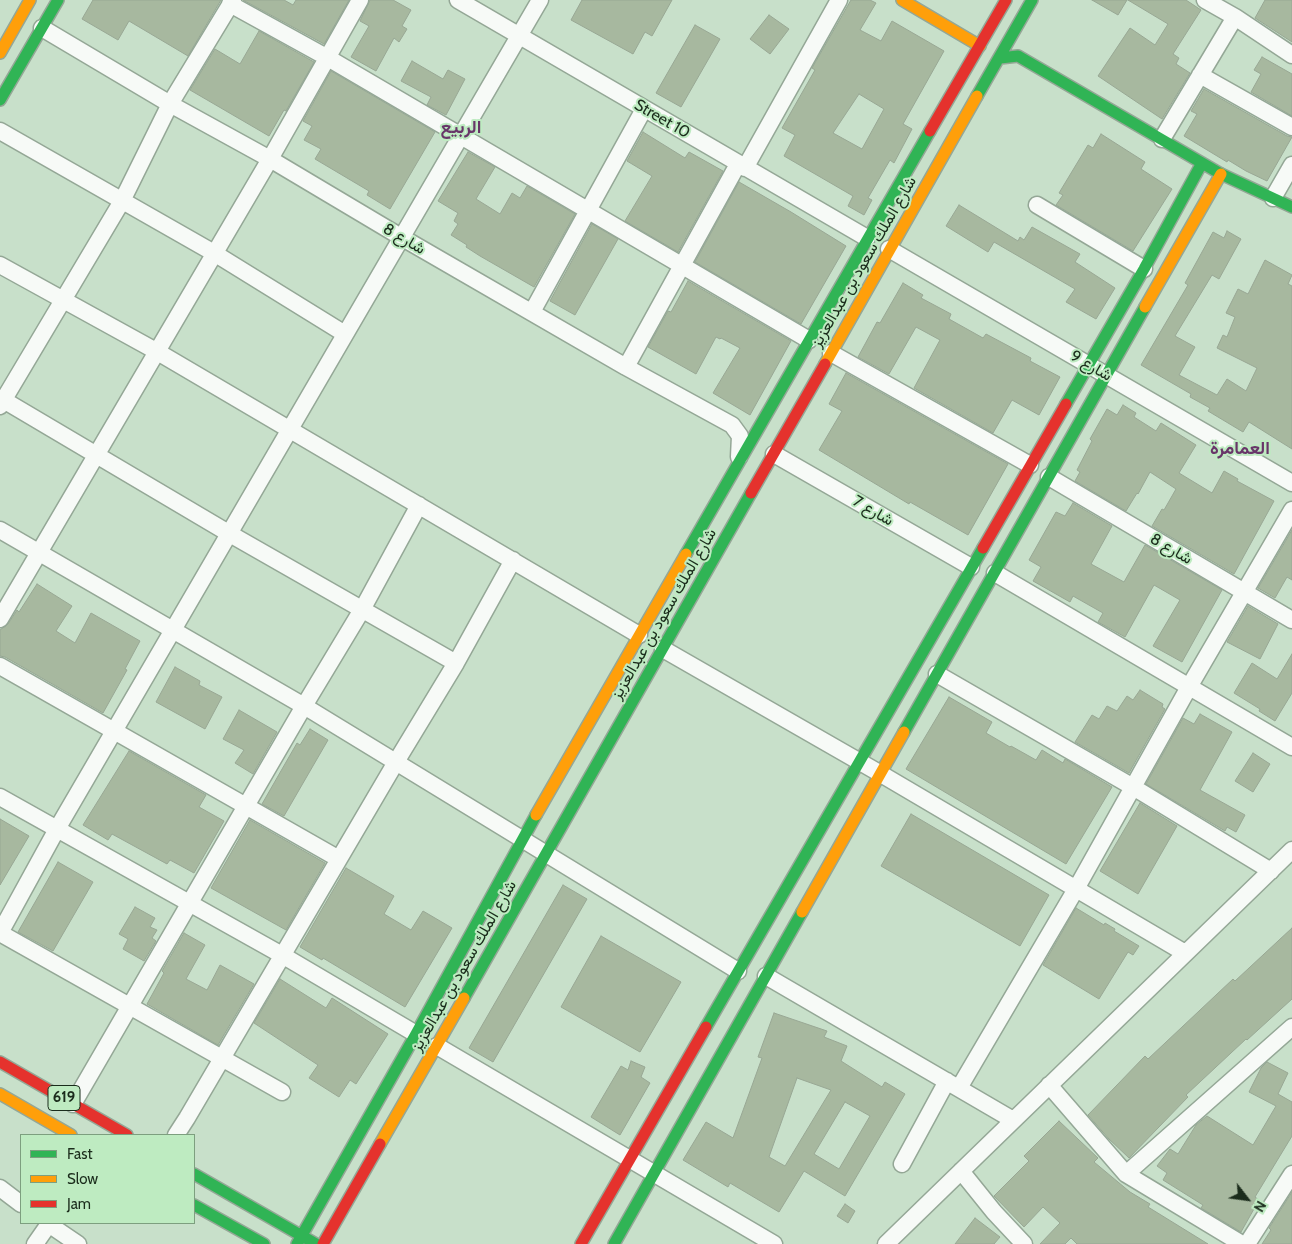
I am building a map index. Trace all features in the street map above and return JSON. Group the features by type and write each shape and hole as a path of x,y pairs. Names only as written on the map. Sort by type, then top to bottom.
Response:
{"main road":[{"path":"0,52 30,0"},
{"path":"0,100 37,20 43,0"},
{"path":"37,20 58,0"},
{"path":"902,0 980,46"},
{"name":"شارع الملك سعود بن عبدالعزيز","path":"299,1240 416,1034 523,838 810,340 866,238 1006,0"},
{"name":"شارع الملك سعود بن عبدالعزيز","path":"323,1244 1032,0"},
{"path":"1000,58 1018,56 1221,174 1292,208"},
{"path":"581,1244 1144,270 1202,163"},
{"path":"614,1244 1221,174"},
{"name":"619","path":"0,1062 125,1134"},
{"name":"619","path":"0,1094 69,1134"},
{"path":"7,1110 33,1114"},
{"path":"195,1175 299,1240 316,1244"},
{"path":"195,1205 264,1244"}],"street":[{"path":"0,618 270,159 360,0"},
{"name":"Street 10","path":"458,0 866,238"},
{"path":"282,1092 130,1006 1,929 540,0"},
{"path":"626,367 682,266 839,0"},
{"path":"1019,22 1044,0"},
{"path":"1205,0 1235,17 1292,55"},
{"path":"456,663 1,401 122,202 170,104 231,2 810,340"},
{"path":"1162,139 1235,17"},
{"name":"شارع 8","path":"37,20 170,104 270,159 626,367 732,425 740,436 738,464"},
{"path":"1200,76 1292,127"},
{"path":"532,312 644,109"},
{"path":"0,131 214,253 345,334"},
{"path":"1273,198 1292,165"},
{"path":"1037,205 1144,270"},
{"name":"شارع 9","path":"889,249 1292,484"},
{"path":"0,265 63,298 156,351 639,635"},
{"path":"831,353 1030,465"},
{"name":"شارع 7","path":"774,454 971,567"},
{"name":"شارع 8","path":"1050,478 1292,620"},
{"path":"73,1104 363,608 419,505"},
{"path":"902,1164 1076,889 1189,687 1292,510"},
{"path":"0,530 304,706 738,971"},
{"path":"177,1134 456,663 513,560"},
{"path":"995,573 1292,747"},
{"path":"663,649 881,774 1185,953"},
{"path":"0,666 339,859"},
{"path":"937,674 1133,787 1271,871"},
{"path":"0,797 282,955 416,1034"},
{"path":"886,1244 1292,850"},
{"path":"766,976 1014,1120"},
{"path":"1126,1174 1292,1027"},
{"path":"437,1046 774,1244"},
{"path":"1049,1085 1126,1174 1242,1244"},
{"path":"961,1171 994,1212 1024,1244"},
{"path":"1247,1244 1292,1174"},
{"path":"0,1188 20,1203"},
{"path":"35,1244 47,1224"},
{"path":"49,1224 78,1244"}],"building":[{"path":"93,0 221,0 188,56 129,21 118,40 82,19"},
{"path":"243,0 284,0 293,5 296,0 349,0 324,44"},
{"path":"370,0 393,0 411,10 402,26 407,29 399,42 394,38 376,71 351,57 369,26 360,21"},
{"path":"582,0 672,0 652,36 645,32 633,54 571,20"},
{"path":"851,0 870,0 876,3 860,30 881,41 892,21 944,51 903,124 912,129 894,163 890,160 868,198 872,200 864,215 848,206 853,196 784,156 795,135 782,128 815,70 812,68","holes":["859,94 884,109 862,149 833,133"]},
{"path":"1092,0 1127,0 1118,15"},
{"path":"1128,0 1186,0 1201,10 1173,54 1179,58 1176,64 1190,73 1162,119 1098,76 1130,28 1155,45 1168,24"},
{"path":"1265,0 1292,0 1292,42 1255,18"},
{"path":"769,15 789,29 770,54 750,39"},
{"path":"695,25 720,39 681,107 656,93"},
{"path":"259,31 314,62 286,111 284,110 269,136 190,90 215,49 240,64"},
{"path":"1262,57 1292,74 1292,116 1251,92 1261,74 1254,70"},
{"path":"412,61 443,79 448,70 465,79 446,115 427,105 431,97 401,81"},
{"path":"331,71 435,132 390,209 367,195 369,191 315,159 321,149 304,140 312,126 303,121"},
{"path":"1204,89 1287,136 1292,137 1267,181 1228,160 1227,162 1184,136 1197,114 1191,111"},
{"path":"643,132 685,158 689,152 723,171 678,252 625,221 652,176 627,161"},
{"path":"1101,134 1145,162 1141,169 1172,189 1133,251 1056,205 1063,195 1059,193 1088,145 1093,148"},
{"path":"468,152 495,167 476,199 500,214 512,193 520,198 527,186 575,214 534,287 480,256 451,235 458,224 454,221 458,213 438,201"},
{"path":"739,182 846,246 801,324 695,262"},
{"path":"959,205 1018,241 1020,237 1024,240 1032,227 1080,254 1075,262 1115,288 1096,319 1066,302 1075,289 994,242 988,252 946,226"},
{"path":"592,224 618,239 575,315 550,301"},
{"path":"1227,231 1241,239 1219,279 1212,275 1175,336 1195,347 1179,375 1217,395 1227,379 1246,391 1257,368 1217,348 1223,335 1227,337 1235,317 1226,313 1238,289 1248,294 1265,260 1292,275 1288,284 1292,286 1292,449 1249,422 1243,432 1208,411 1210,408 1190,397 1191,394 1141,365 1188,285 1185,283 1213,232 1224,238"},
{"path":"688,281 791,341 750,415 713,393 740,348 716,337 696,374 648,347 668,311 671,312"},
{"path":"903,283 923,295 921,298 951,314 949,319 983,338 986,334 1031,358 1030,361 1060,377 1039,415 1012,400 993,433 914,388 940,340 916,327 889,374 858,357 877,322 880,323"},
{"path":"846,373 1008,464 968,535 910,502 909,504 819,450 842,411 829,404"},
{"path":"1123,405 1136,413 1134,417 1156,431 1161,423 1196,445 1179,473 1212,493 1224,471 1238,479 1237,481 1274,501 1234,574 1152,526 1176,489 1150,472 1126,511 1075,481 1080,472 1077,470 1092,441 1090,439 1107,409 1117,415"},
{"path":"1073,503 1112,526 1091,564 1124,582 1145,545 1222,590 1182,662 1153,646 1180,600 1154,585 1125,637 1098,622 1103,613 1073,596 1070,602 1033,581 1041,567 1029,560 1056,512 1065,516"},
{"path":"1292,530 1292,580 1287,577 1275,598 1258,588"},
{"path":"37,584 72,606 56,631 75,643 91,613 140,641 125,669 127,670 103,713 5,657 0,656 0,630 8,624 17,610 19,612"},
{"path":"1248,606 1278,624 1260,659 1227,642"},
{"path":"1292,654 1292,693 1275,721 1234,693 1252,663 1277,679"},
{"path":"175,667 200,681 199,685 222,697 205,729 156,702"},
{"path":"1140,690 1163,704 1162,707 1165,709 1129,773 1075,742 1092,715 1099,719 1107,706 1117,711 1127,696 1133,700"},
{"path":"949,697 992,722 986,733 1010,747 1036,760 1042,750 1063,763 1065,759 1112,787 1066,864 906,769"},
{"path":"239,710 277,732 253,774 235,763 244,750 223,739"},
{"path":"1200,714 1232,732 1200,790 1245,815 1236,832 1227,827 1225,831 1146,784 1183,718 1194,724"},
{"path":"310,729 328,740 284,816 262,804 297,743 300,745"},
{"path":"129,751 206,795 199,807 224,821 194,873 170,860 167,864 112,834 108,840 83,825"},
{"path":"1253,753 1270,764 1253,792 1235,781"},
{"path":"1140,803 1177,826 1138,894 1100,871"},
{"path":"911,814 1049,895 1020,946 881,866"},
{"path":"0,819 29,836 0,885"},
{"path":"250,820 325,863 286,930 211,888"},
{"path":"58,862 93,882 53,951 18,932"},
{"path":"346,868 394,896 384,914 411,930 423,911 452,928 405,1007 323,958 322,960 300,947"},
{"path":"563,885 587,899 493,1062 469,1048"},
{"path":"135,907 155,918 150,927 157,930 152,938 156,941 144,961 123,949 128,939 119,934"},
{"path":"1076,908 1104,925 1105,923 1115,929 1114,931 1139,946 1133,955 1128,952 1099,999 1043,965"},
{"path":"1292,928 1292,999 1186,1095 1188,1097 1129,1158 1088,1115 1145,1056 1148,1059 1233,979 1235,981"},
{"path":"184,933 205,945 186,979 207,990 220,965 254,984 218,1045 147,1004 164,973 162,971"},
{"path":"601,936 681,982 640,1052 561,1007"},
{"path":"280,979 326,1008 332,998 388,1034 356,1084 350,1080 339,1097 309,1078 318,1065 254,1023"},
{"path":"774,1013 827,1031 824,1037 847,1046 841,1061 882,1087 885,1082 905,1094 845,1196 804,1171 779,1212 730,1183 728,1187 683,1160 706,1122 733,1138 762,1058 758,1057","holes":["797,1078 831,1090 785,1166 769,1157","845,1102 870,1116 839,1169 814,1154"]},
{"path":"631,1061 645,1067 641,1077 650,1083 620,1135 591,1117 621,1066 628,1070"},
{"path":"1267,1062 1288,1073 1278,1094 1292,1102 1292,1136 1255,1197 1259,1200 1241,1232 1201,1208 1203,1205 1163,1180 1167,1173 1157,1166 1170,1149 1178,1154 1196,1125 1207,1116 1253,1145 1276,1106 1249,1092 1261,1068"},
{"path":"1059,1121 1098,1158 1094,1162 1130,1192 1150,1204 1148,1207 1208,1244 1077,1244 1071,1238 1065,1244 1040,1244 1060,1223 1043,1207 1024,1227 994,1196 1029,1161 1024,1156"},
{"path":"1292,1192 1292,1244 1262,1244 1271,1230 1269,1228"},
{"path":"845,1204 855,1211 848,1223 837,1216"},
{"path":"975,1218 1000,1237 994,1244 955,1244"}],"traffic: fast":[{"path":"0,100 58,0"},
{"path":"977,96 1032,0"},
{"path":"1000,58 1018,56 1221,174 1292,207"},
{"path":"686,554 930,131"},
{"path":"1066,404 1144,269 1202,163"},
{"path":"904,732 1145,307"},
{"path":"464,998 751,493"},
{"path":"706,1027 983,548"},
{"path":"297,1244 416,1034 536,815"},
{"path":"614,1244 802,912"},
{"path":"195,1175 316,1244"},
{"path":"195,1206 264,1244"}],"traffic: slow":[{"path":"0,53 30,0"},
{"path":"902,0 980,46"},
{"path":"825,364 977,96"},
{"path":"1145,307 1221,174"},
{"path":"536,815 686,554"},
{"path":"802,912 904,732"},
{"path":"380,1144 464,998"},
{"path":"0,1094 69,1134"}],"traffic: jam":[{"path":"930,131 1006,0"},
{"path":"751,493 825,364"},
{"path":"983,548 1066,404"},
{"path":"581,1244 706,1027"},
{"path":"0,1062 125,1134"},
{"path":"323,1244 380,1144"}],"district":[{"name":"الربيع","path":"461,128"},
{"name":"العمامرة","path":"1240,449"}]}
